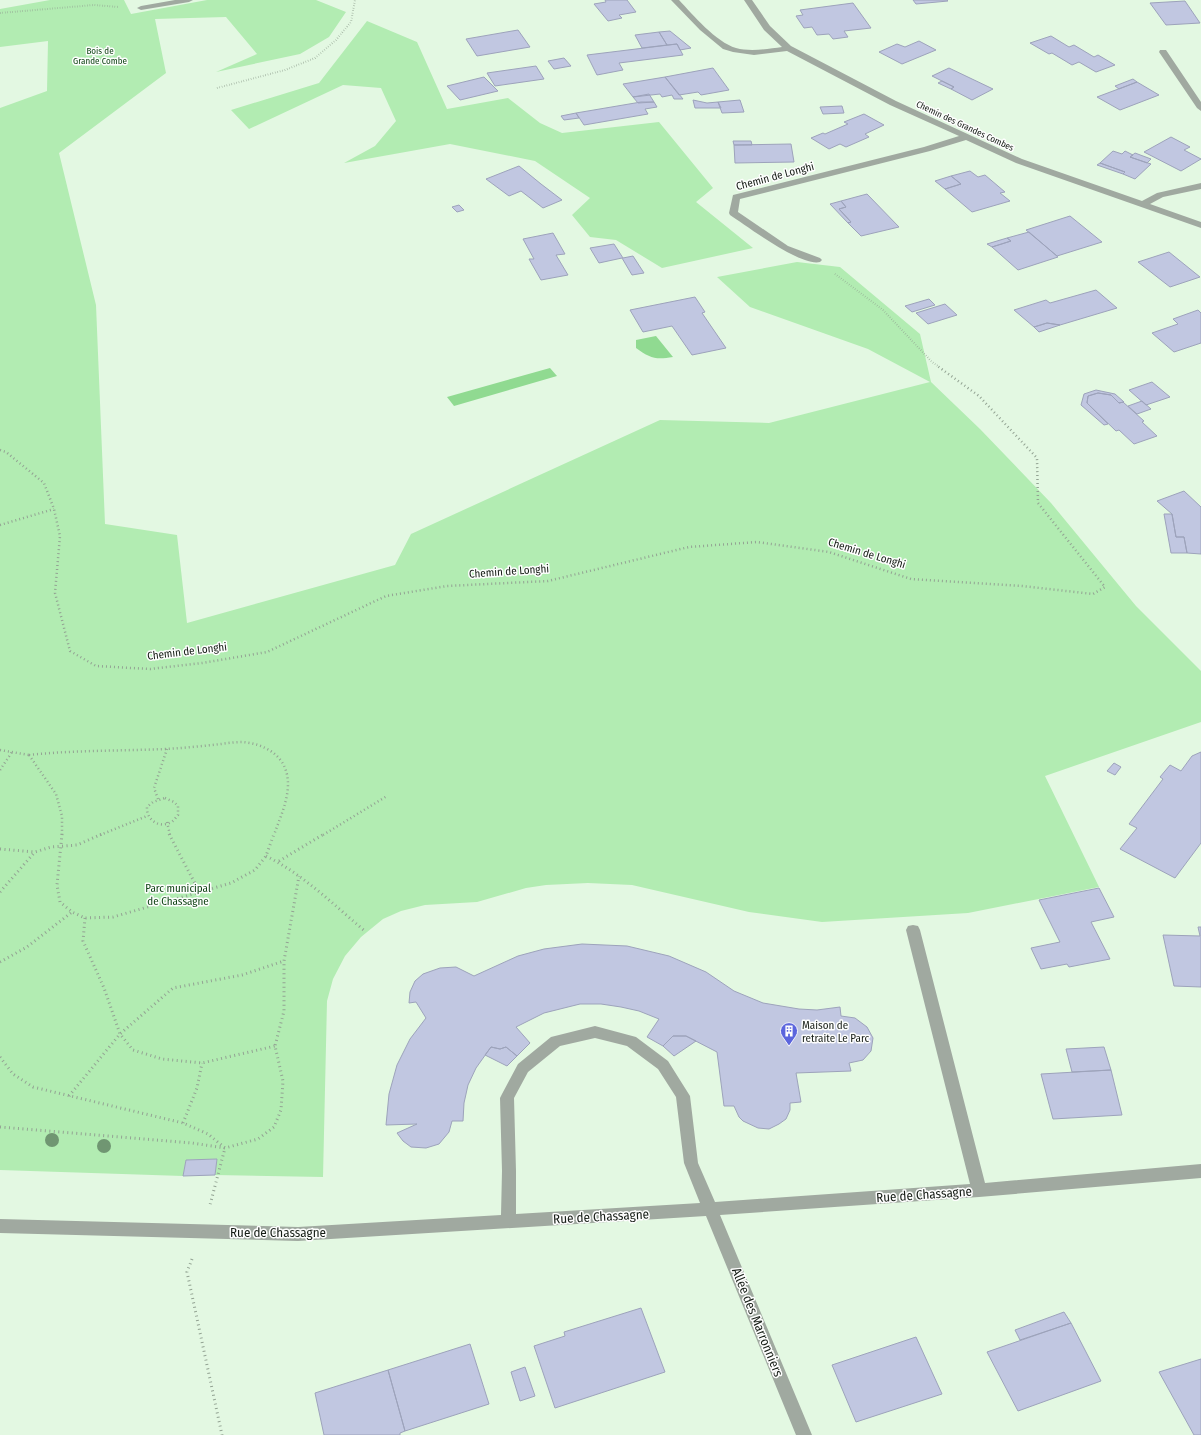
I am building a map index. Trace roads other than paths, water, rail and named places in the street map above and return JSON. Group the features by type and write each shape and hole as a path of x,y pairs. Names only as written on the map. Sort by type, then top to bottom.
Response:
{"street":[{"path":"141,8 189,0"},
{"path":"675,0 708,34 732,50 768,53 788,48"},
{"name":"Chemin des Grandes Combes","path":"748,0 767,28 788,48 893,103 1019,162 1201,225"},
{"path":"1163,52 1201,108"},
{"name":"Chemin de Longhi","path":"817,260 785,248 733,213 736,198 927,149 966,137"},
{"path":"1142,205 1160,194 1201,186"},
{"path":"913,930 979,1190"},
{"name":"Allée des Marronniers","path":"508,1221 509,1171 507,1098 523,1068 556,1041 595,1032 632,1041 663,1065 683,1096 692,1163 804,1435"},
{"name":"Rue de Chassagne","path":"0,1226 298,1234 712,1209 979,1190 1201,1171"}],"place":[{"name":"Maison de retraite Le Parc","path":"789,1046"}],"park label":[{"name":"Bois de Grande Combe","path":"100,56"},
{"name":"Parc municipal de Chassagne","path":"178,894"}]}
